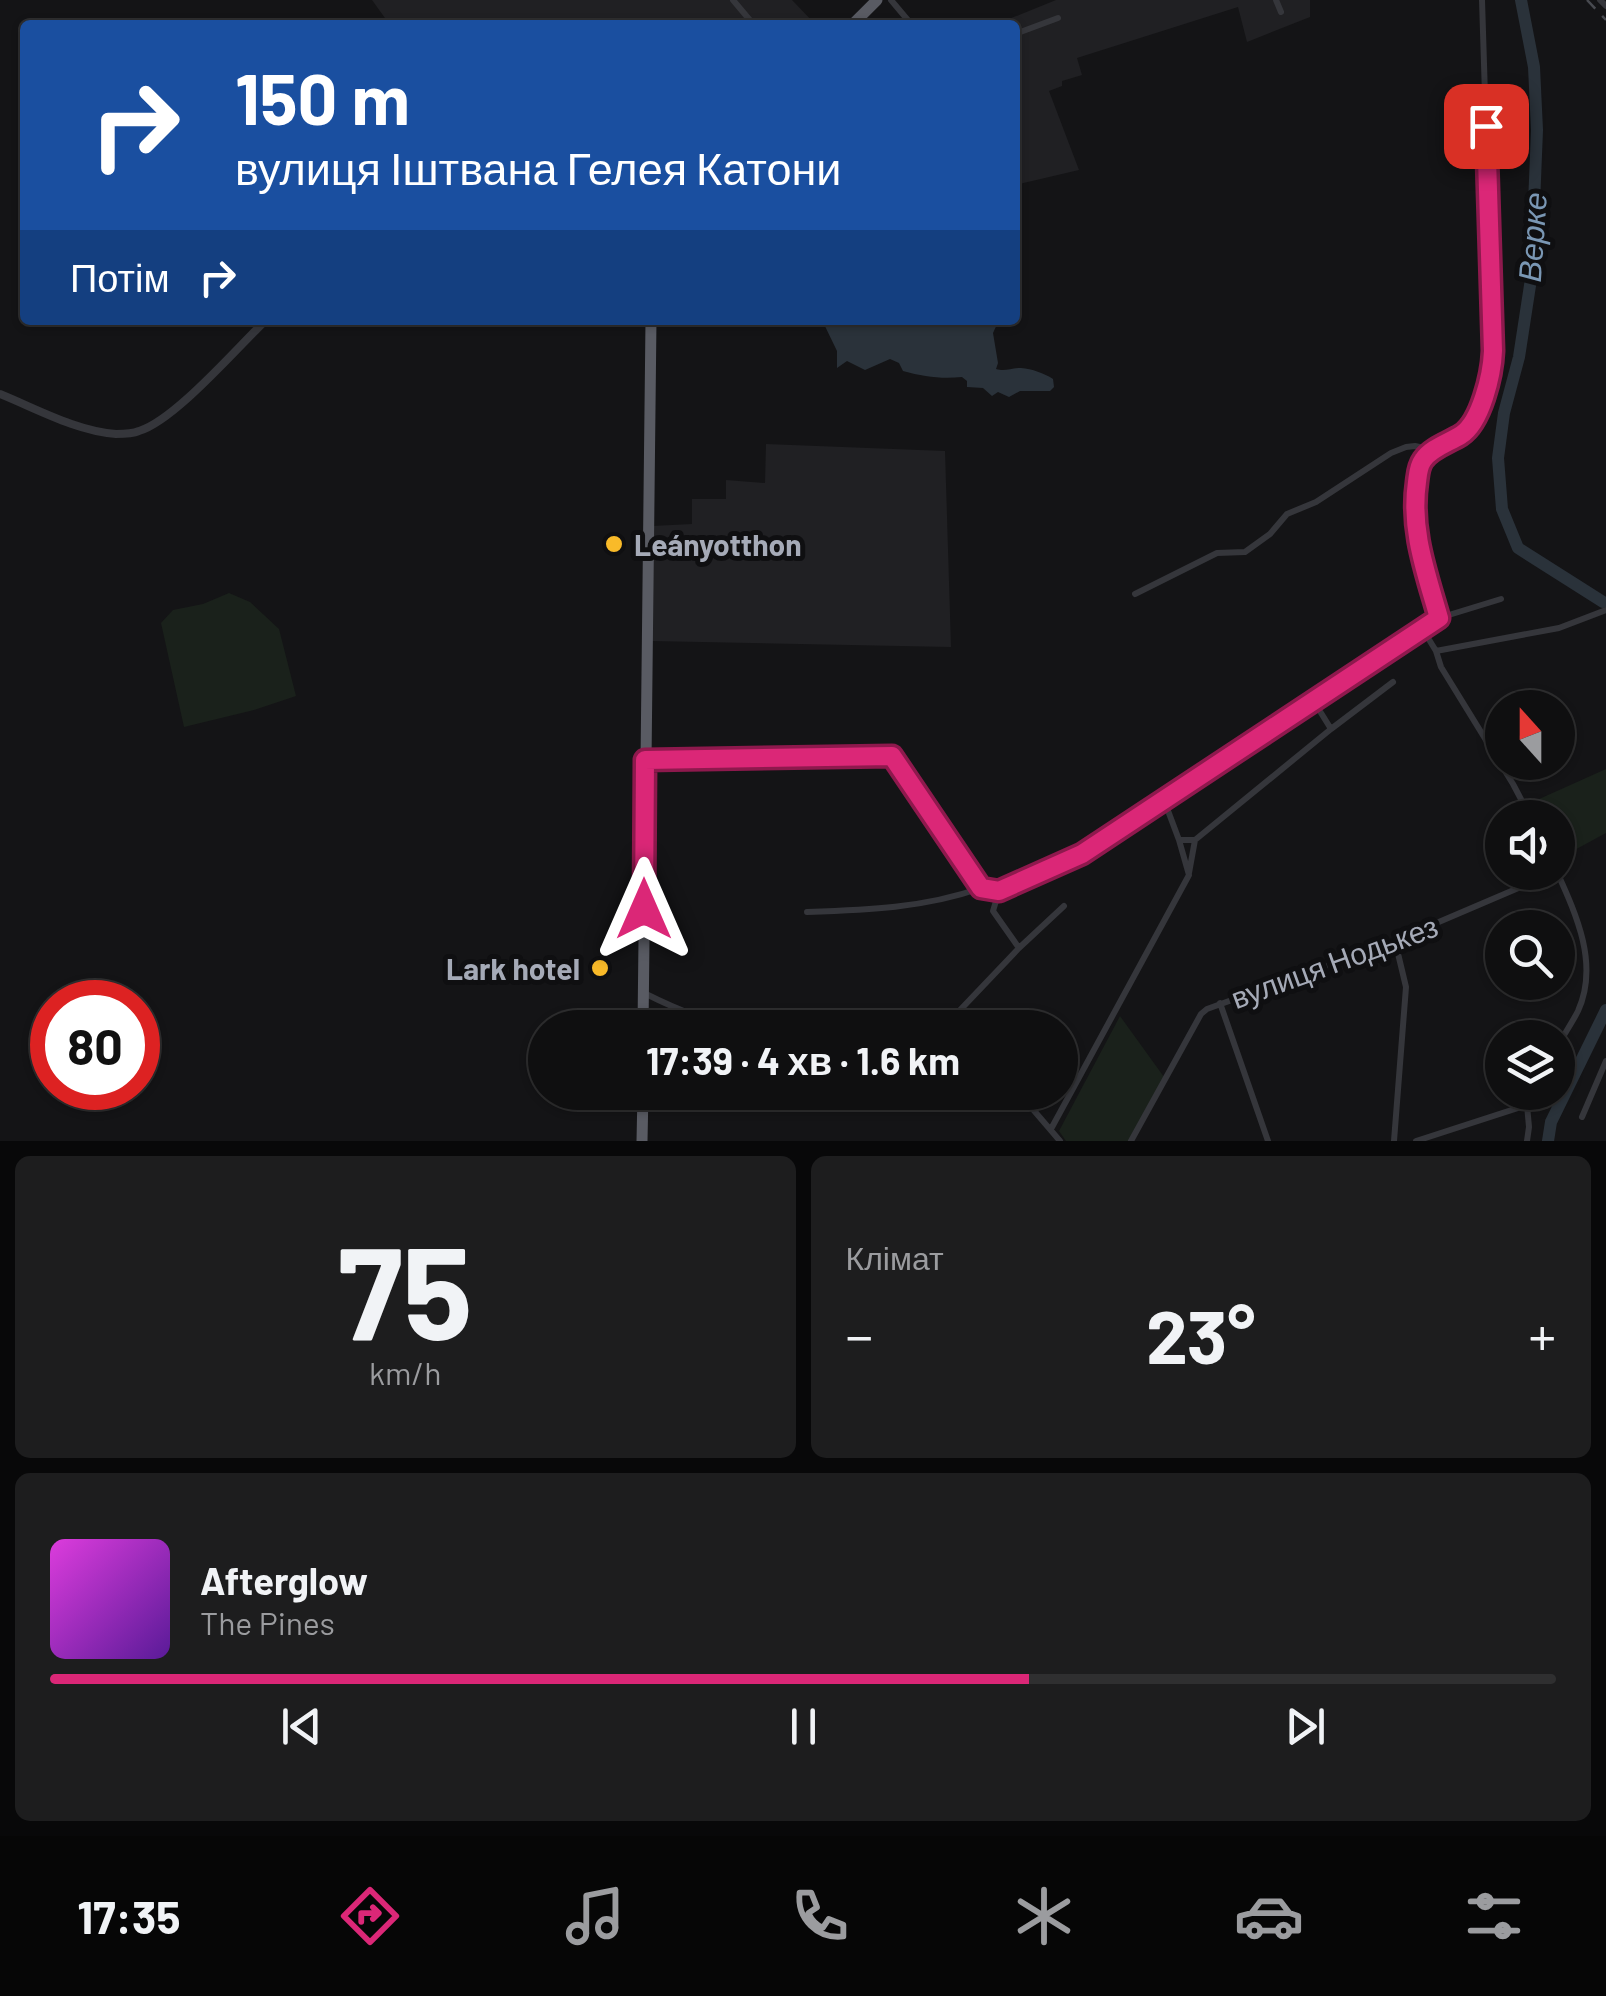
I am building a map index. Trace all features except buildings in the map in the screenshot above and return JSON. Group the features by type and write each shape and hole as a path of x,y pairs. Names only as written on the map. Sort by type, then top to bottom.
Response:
{"highway":[{"path":"857,20 876,0"},
{"path":"644,1010 651,325"},
{"path":"642,1110 642,1141"}],"street":[{"path":"734,0 750,20"},
{"path":"890,0 908,20"},
{"path":"1276,0 1281,12"},
{"path":"1439,618 1414,524 1419,466 1434,450 1472,424 1492,372 1482,0"},
{"path":"1600,0 1606,6"},
{"path":"1020,32 1058,18"},
{"path":"0,394 98,432 140,431 178,406 261,325"},
{"path":"1135,594 1217,554 1245,552 1270,534 1286,514 1316,502 1391,453 1406,446 1434,450"},
{"path":"807,912 878,910 946,900 981,888 999,891 1082,854 1439,618 1500,600"},
{"path":"1436,651 1559,628 1606,610"},
{"path":"1418,631 1425,633 1436,651 1441,667 1520,800"},
{"path":"1179,840 1195,840 1393,682"},
{"path":"1313,700 1331,729"},
{"path":"645,760 892,756 981,888"},
{"path":"1164,800 1189,875"},
{"path":"1052,1129 1189,875 1195,840"},
{"name":"вулиця Нодькез","path":"1132,1141 1201,1014 1220,1003 1396,940 1514,890"},
{"path":"1564,890 1588,962 1585,988 1572,1020"},
{"path":"999,891 993,911 1019,948"},
{"path":"960,1010 1064,906"},
{"path":"1394,1141 1406,987 1396,940"},
{"path":"644,993 678,1010"},
{"path":"1220,1003 1268,1141"},
{"path":"1582,1117 1606,1061"},
{"path":"1035,1110 1060,1141"},
{"path":"1416,1141 1514,1110"},
{"path":"1526,1141 1527,1110"}],"shaded area":[{"path":"372,0 792,0 811,20 748,18 386,20"},
{"path":"1056,0 1310,0 1310,17 1247,42 1238,7 1077,58 1082,75 1062,81 1062,86 1049,91 1079,170 1020,184 1020,20 1006,20"},
{"path":"824,325 997,325 993,333 996,369 1038,372 1053,379 1054,387 1050,391 1020,391 1009,397 998,392 992,396 983,388 967,387 962,377 940,378 903,371 899,363 890,359 865,370 847,361 837,368 837,351"},
{"path":"766,444 945,451 951,647 651,641 652,526 692,524 692,499 726,499 726,480 765,483"},
{"path":"229,593 250,602 279,629 296,696 184,727 161,623 173,610"},
{"path":"1606,769 1606,833 1575,850 1575,800 1537,800"},
{"path":"1120,1016 1164,1077 1129,1141 1066,1141 1059,1131 1070,1110 1078,1110 1078,1095"}],"waterway":[{"name":"Верке","path":"1521,0 1534,67 1537,130 1531,279 1498,458 1502,509 1518,548 1603,602"},
{"name":"Верке","path":"1548,1141 1551,1122 1606,1010"}],"railway":[{"path":"1587,0 1606,20"}],"place":[{"name":"Leányotthon","path":"614,544"},
{"name":"Lark hotel","path":"600,968"}],"route":[{"path":"644,909 645,760 892,756 981,888 999,891 1082,854 1439,618 1414,524 1416,491 1424,458 1472,424 1492,372 1486,126"}]}
